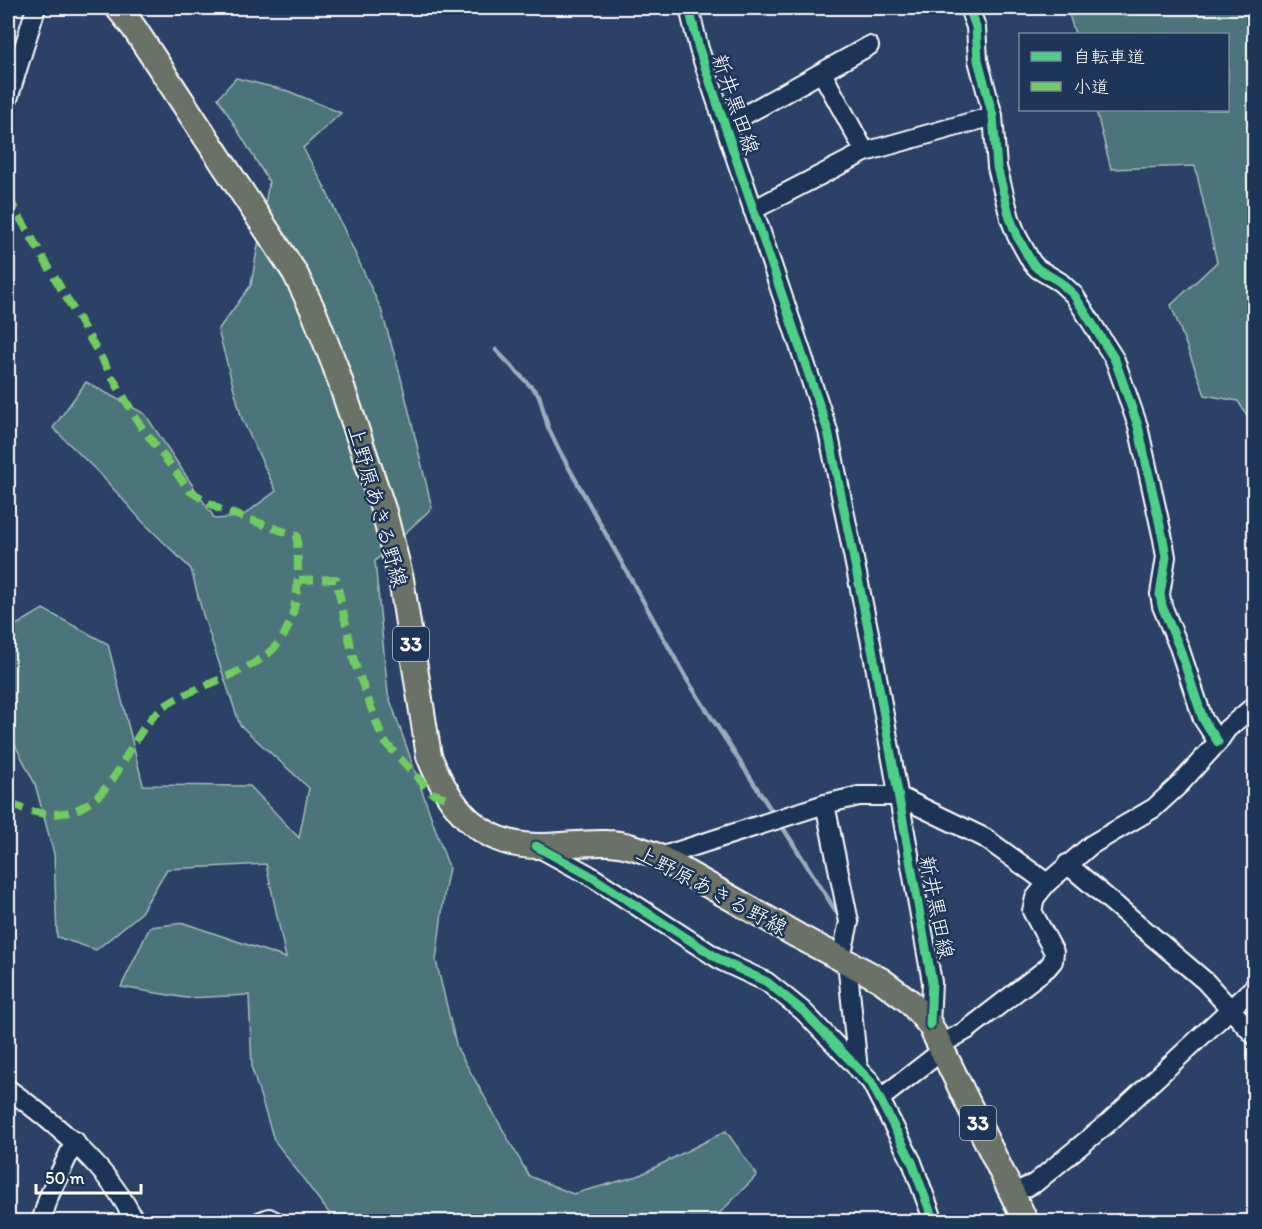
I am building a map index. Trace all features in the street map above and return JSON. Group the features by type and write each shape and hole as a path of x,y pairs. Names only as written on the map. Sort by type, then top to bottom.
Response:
{"main road":[{"name":"上野原あきる野線","path":"118,8 134,28 295,273 314,310 339,377 387,523 401,579 429,756 449,799 486,835 503,842 536,846 608,843 633,847 660,858 901,994 938,1040 1026,1221"}],"street":[{"path":"8,99 36,8"},
{"name":"新井黒田線","path":"689,8 699,49 724,126 828,431 869,631 932,982 938,1040"},
{"path":"969,8 976,27 981,72 993,116 997,167 1010,218 1032,262 1038,269 1060,282 1074,296 1115,360 1138,426 1163,539 1166,557 1160,594 1162,606 1179,647 1203,718 1218,742"},
{"path":"724,126 869,46"},
{"path":"822,73 865,152"},
{"path":"753,210 865,152 993,116"},
{"path":"880,1099 938,1040 967,1030 1047,968 1053,961 1054,952 1032,911 1035,898 1067,864 1091,845 1154,808 1179,785 1227,729 1253,710"},
{"path":"660,858 825,804 859,796 898,796 985,838 1047,883"},
{"path":"825,804 849,922 844,960 858,1070"},
{"path":"536,846 589,875 722,961 767,982 803,1011 871,1082 912,1162 934,1221"},
{"path":"1067,864 1205,981 1254,1035"},
{"path":"1012,1194 1035,1183 1108,1123 1254,987"},
{"path":"8,1089 75,1141 125,1199 135,1221"},
{"path":"40,1221 75,1141"},
{"path":"259,1221 268,1218 277,1221"}],"green space":[{"path":"1067,8 1254,8 1254,427 1238,401 1205,395 1171,305 1217,262 1195,166 1111,169 1096,111 1229,111 1229,33 1075,33"},
{"path":"236,78 288,91 341,113 303,148 322,182 381,309 401,378 432,508 375,561 388,694 449,868 436,961 457,1048 529,1176 573,1194 638,1176 726,1131 757,1175 712,1221 335,1221 274,1140 252,1069 249,995 186,998 121,987 150,927 184,923 286,958 266,864 167,869 140,914 96,950 57,937 54,854 35,784 8,731 8,630 43,609 108,644 143,785 250,786 299,838 309,788 240,725 203,615 191,569 53,428 86,382 145,414 215,519 241,517 276,491 242,419 218,330 251,285 269,182 218,98"}],"waterway":[{"path":"496,350 539,395 548,427 559,450 686,678 775,816"},
{"path":"780,823 839,916"}],"marked path":[{"path":"8,197 140,425 190,491 219,509 297,536 298,574 293,612 284,635 274,648 247,667 168,704 144,728 108,786 96,798 72,811 53,814 26,810 8,803"},
{"path":"299,580 336,579 354,661 383,740 432,793 449,799"}],"cycle path":[{"path":"689,8 699,49 828,431 871,643 932,982 930,1025"},
{"path":"969,8 976,27 978,60 993,116 997,167 1010,218 1032,263 1060,282 1074,295 1115,360 1138,426 1163,539 1166,557 1160,594 1162,606 1179,647 1203,719 1218,742"},
{"path":"536,846 589,875 722,961 767,982 803,1011 871,1082 912,1162 934,1222"}]}
